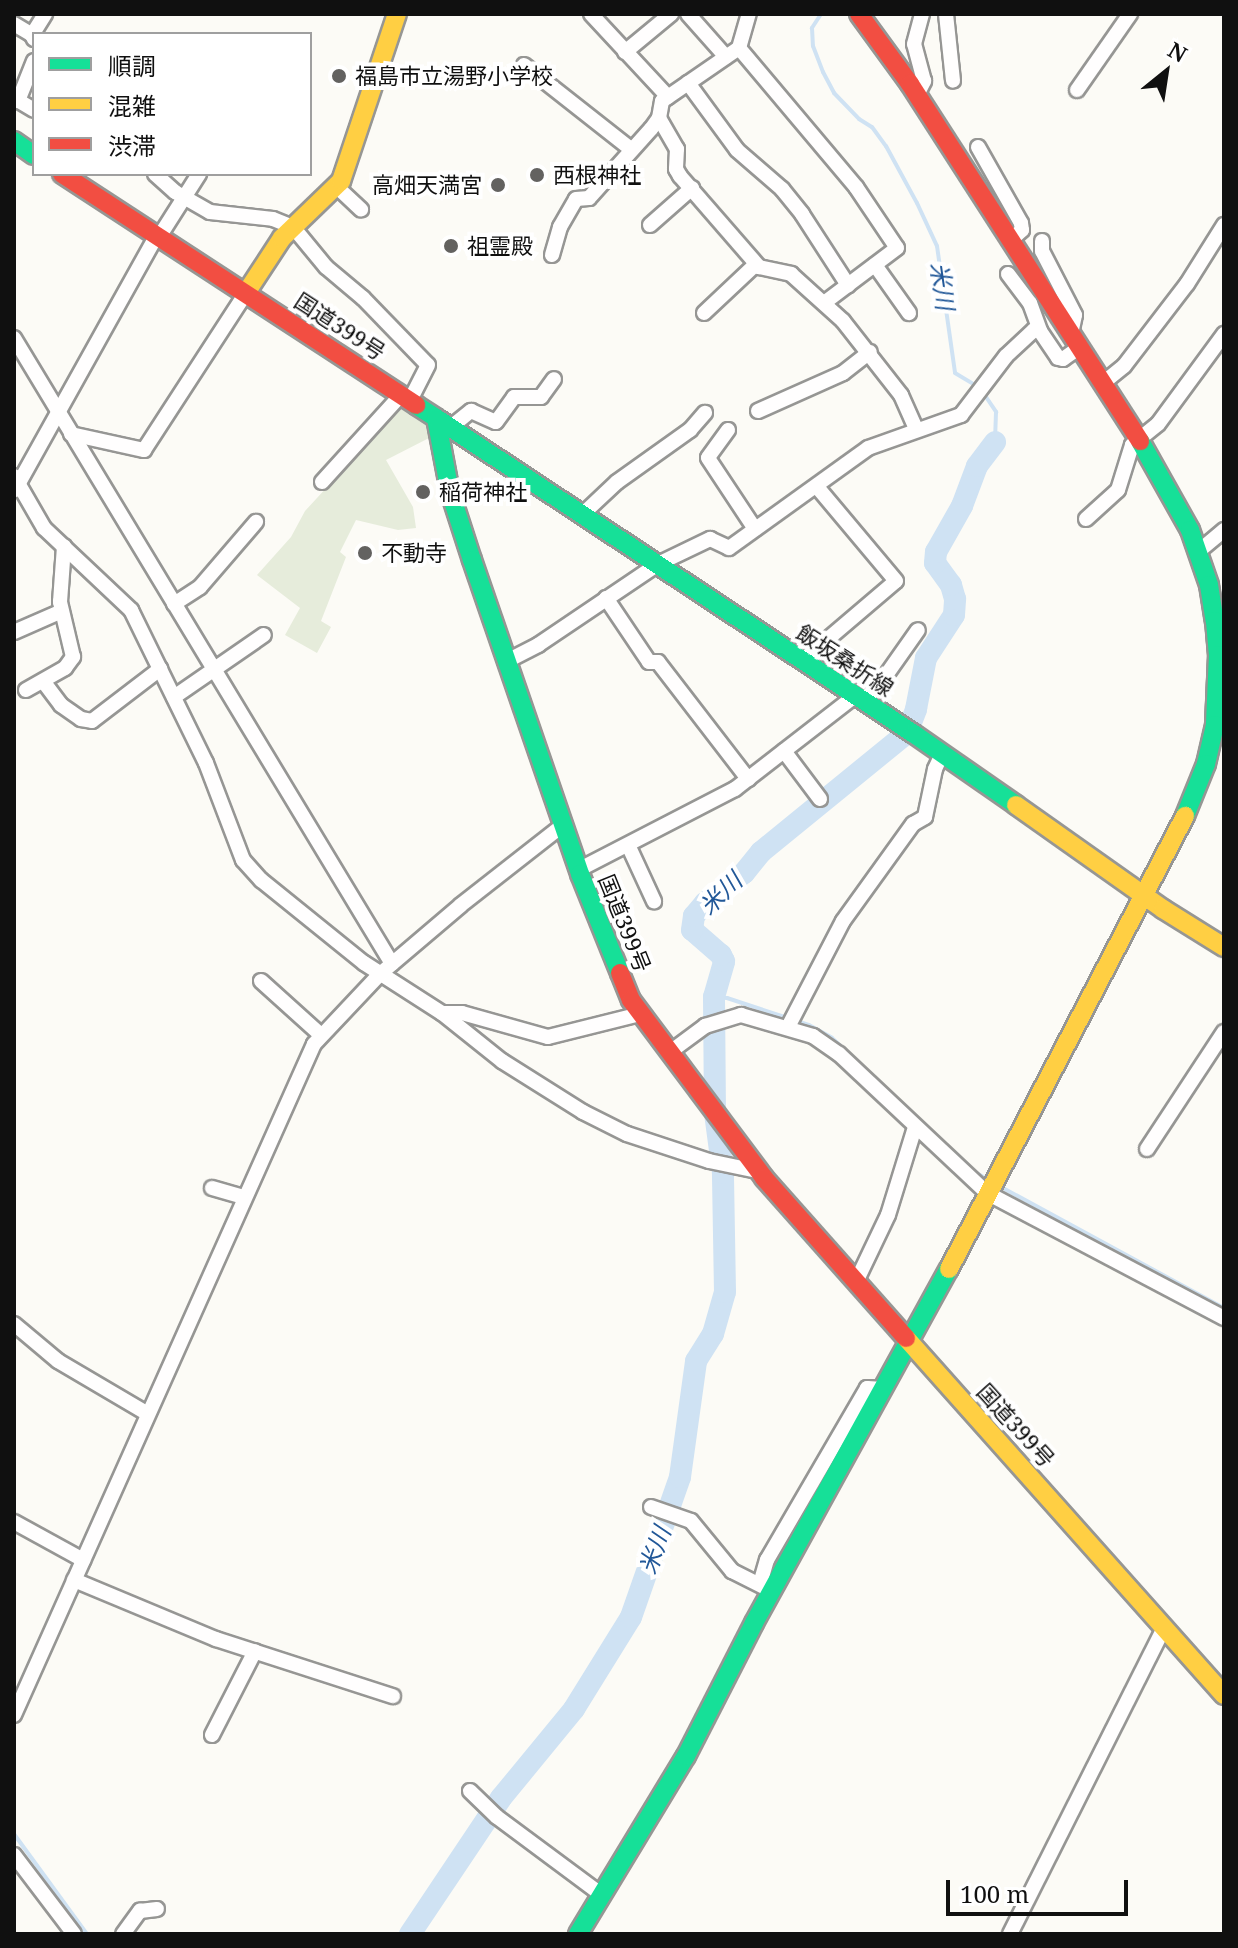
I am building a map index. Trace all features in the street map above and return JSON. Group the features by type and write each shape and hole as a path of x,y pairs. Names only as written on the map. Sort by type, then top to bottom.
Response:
{"main road":[{"path":"246,293 293,227 337,187 397,14"},
{"path":"578,1934 686,1756 766,1587 910,1343 1196,795 1215,725 1218,655 1209,585 1199,551 1139,439 917,95 859,14"},
{"path":"14,141 32,154"},
{"name":"国道399号","path":"65,176 444,423 450,492 578,870 613,961 640,1014 759,1171 1224,1695"},
{"name":"飯坂桑折線","path":"444,423 909,731 1143,895 1224,947"}],"street":[{"path":"36,32 45,14"},
{"path":"591,14 668,97"},
{"path":"625,52 671,14"},
{"path":"688,14 733,52 856,187 897,248 824,303"},
{"path":"552,255 560,227 576,199 589,198 632,150 659,118 662,101 733,52 749,14"},
{"path":"917,95 924,81 914,44 922,14"},
{"path":"946,14 953,81"},
{"path":"1077,90 1130,14"},
{"path":"14,24 32,36"},
{"path":"16,99 32,65"},
{"path":"524,65 632,150"},
{"path":"688,83 737,150 782,189 802,214 848,285"},
{"path":"659,118 677,149 676,169 756,264 766,271 791,274 824,303 870,352 901,395 916,429"},
{"path":"978,147 1021,223 1022,230 1011,240"},
{"path":"158,176 210,212 273,219 293,227 326,267 363,298 428,365 406,398 322,482"},
{"path":"198,176 158,236 59,413 15,484 44,528 127,604 228,813 243,860 261,880 380,974 442,1013 502,1061 583,1112 627,1134 709,1161 759,1171"},
{"path":"337,187 361,209"},
{"path":"650,225 692,188"},
{"path":"1103,383 1124,366 1187,284 1224,225"},
{"path":"1008,274 1030,303 1040,331 1058,358 1063,359 1075,341 1075,315 1042,251 1042,241"},
{"path":"704,313 756,264"},
{"path":"875,265 909,313"},
{"path":"71,434 144,450 246,293"},
{"path":"507,661 538,645 658,564 710,539 729,548 868,448 961,415 985,381 1026,335 1040,331"},
{"path":"1086,519 1118,490 1129,451 1158,424 1224,334"},
{"path":"14,338 392,964"},
{"path":"758,411 843,373 870,352"},
{"path":"444,423 471,411 496,422 510,392 541,397 554,379"},
{"path":"584,513 617,482 690,430 705,413"},
{"path":"728,430 708,458 755,529"},
{"path":"802,661 896,581 817,487"},
{"path":"174,604 200,587 256,522"},
{"path":"1199,551 1224,530"},
{"path":"26,690 65,668 73,657 62,611 64,546"},
{"path":"606,598 649,662 658,662 748,779"},
{"path":"14,632 62,611"},
{"path":"578,870 629,847 748,779 882,681 918,630"},
{"path":"174,697 264,635"},
{"path":"43,681 61,705 81,719 92,721 160,669"},
{"path":"784,751 820,799"},
{"path":"791,1021 843,921 913,824 925,817 935,769 942,754"},
{"path":"14,1715 296,1078 321,1035 380,974 563,825"},
{"path":"629,847 654,901"},
{"path":"261,981 321,1035"},
{"path":"442,1013 462,1013 548,1037 640,1014"},
{"path":"670,1052 705,1026 720,1020 755,1017 791,1021 827,1044 915,1127 991,1185 1224,1318"},
{"path":"1147,1149 1224,1032"},
{"path":"856,1282 888,1215 915,1127"},
{"path":"212,1188 244,1197"},
{"path":"14,1324 58,1361 148,1414"},
{"path":"662,1510 695,1525 732,1571 766,1587"},
{"path":"14,1522 83,1560"},
{"path":"74,1580 216,1639 393,1696"},
{"path":"1010,1934 1164,1628"},
{"path":"212,1735 255,1651"},
{"path":"470,1791 492,1812 602,1895"},
{"path":"14,1855 74,1934"},
{"path":"123,1934 140,1911 157,1909"}],"green space":[{"path":"400,408 423,417 431,437 386,460 413,507 416,528 398,530 356,520 340,552 346,557 321,621 331,627 317,653 285,635 300,608 257,575 291,537 305,511"}],"waterway":[{"name":"米川","path":"821,14 812,28 813,46 823,72 834,93 859,119 872,127 886,146 917,203 937,246 955,373 978,387"},
{"name":"米川","path":"984,394 996,412 995,442"},
{"name":"米川","path":"410,1934 501,1798 574,1709 631,1617 680,1477 696,1361 713,1334 725,1292 723,1173 715,1113 714,997 724,961 692,930 694,916 705,903 744,873 761,852 907,733 916,709 926,658 954,615 955,599 951,585 935,563 936,552 962,506 977,466 995,442"},
{"path":"714,997 727,998 809,1025 832,1038 845,1050"},
{"path":"973,1171 990,1181"},
{"path":"1001,1187 1224,1308"},
{"path":"14,1834 87,1934"}],"traffic: fast":[{"path":"14,141 32,154"},
{"path":"416,405 436,418 450,492 472,560 580,874 620,973"},
{"path":"436,418 914,734 1016,805"},
{"path":"1140,441 1190,530 1209,585 1215,621 1218,655 1215,725 1206,764 1185,816"},
{"path":"578,1934 686,1756 754,1623 949,1269"}],"traffic: slow":[{"path":"246,293 282,238 341,181 397,14"},
{"path":"1016,805 1163,909 1224,947"},
{"path":"949,1269 1185,816"},
{"path":"906,1338 1224,1695"}],"traffic: jam":[{"path":"859,14 910,84 1140,441"},
{"path":"65,176 416,405"},
{"path":"620,973 631,1000 764,1178 906,1338"}],"place":[{"name":"福島市立湯野小学校","path":"339,76"},
{"name":"西根神社","path":"537,175"},
{"name":"高畑天満宮","path":"498,185"},
{"name":"祖霊殿","path":"451,246"},
{"name":"稲荷神社","path":"423,492"},
{"name":"不動寺","path":"365,553"}]}
